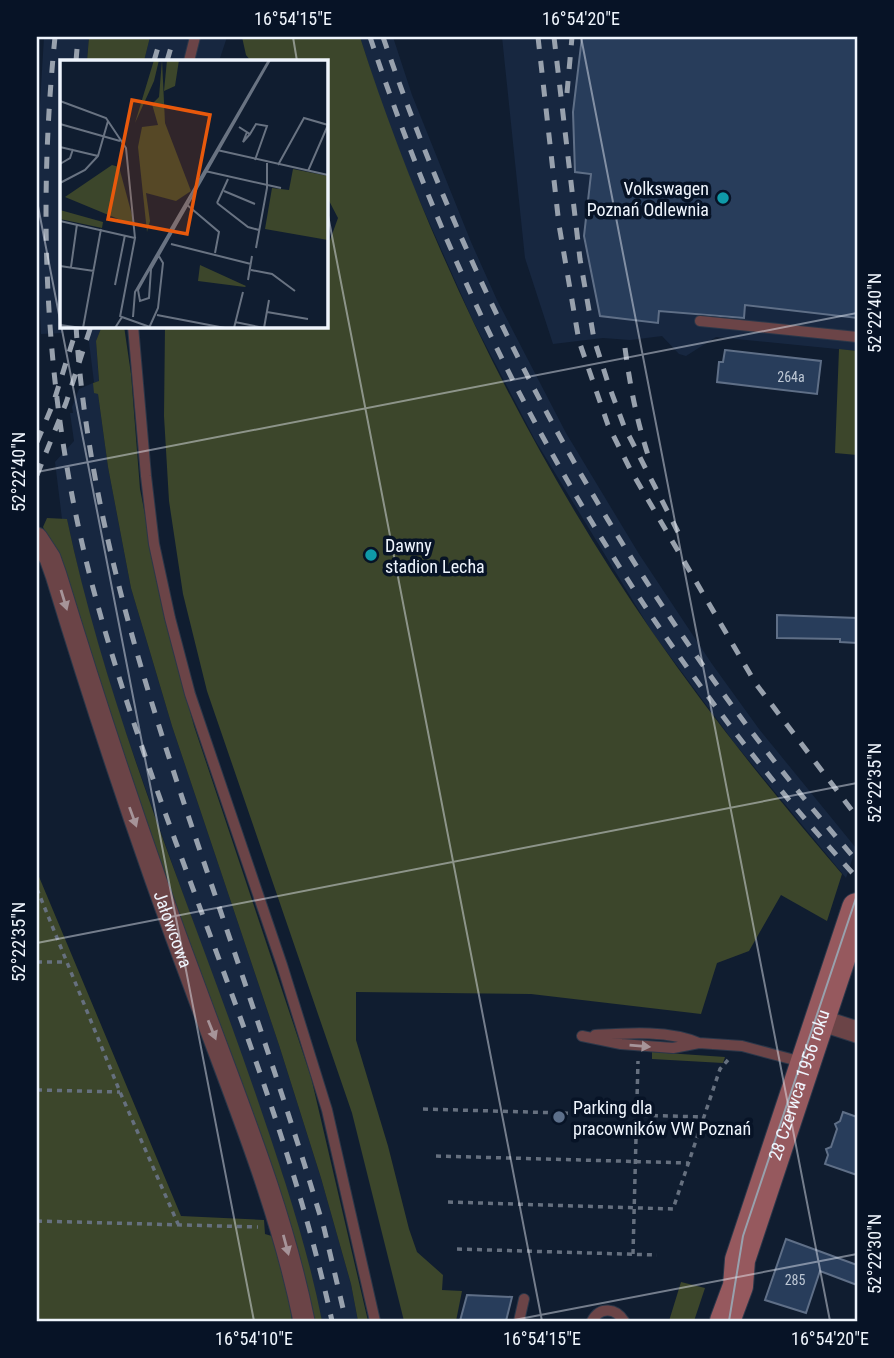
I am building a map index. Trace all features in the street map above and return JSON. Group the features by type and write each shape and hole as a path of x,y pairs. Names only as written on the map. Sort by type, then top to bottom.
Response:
{"street":[{"name":"Jałowcowa","path":"37,538 50,558 122,785 197,996 262,1165 281,1227 304,1321"},
{"name":"28 Czerwca 1956 roku","path":"724,1321 738,1286 740,1260 857,908"},
{"path":"820,1020 857,1032"},
{"name":"28 Czerwca 1956 roku","path":"708,1321 721,1282 740,1260"}],"lane":[{"path":"190,60 195,37"},
{"path":"701,321 857,337"},
{"path":"133,327 151,517 170,618 190,694 282,965 327,1110 375,1321"},
{"path":"699,1043 687,1038 636,1034 582,1036 638,1046 673,1048 699,1043 742,1046 806,1062"},
{"path":"519,1321 524,1299"},
{"path":"592,1321 597,1314 609,1310 618,1313 624,1321"}],"path":[{"path":"37,889 120,1092 178,1224"},
{"path":"37,962 67,962"},
{"path":"633,1255 638,1046"},
{"path":"448,1202 673,1209 720,1069 728,1060"},
{"path":"37,1090 120,1092"},
{"path":"424,1109 704,1117"},
{"path":"436,1156 689,1163"},
{"path":"37,1221 281,1227"},
{"path":"457,1249 657,1255"}],"shaded area":[{"path":"44,37 89,37 87,60 60,60 59,294 62,333 41,334 37,255 37,154"},
{"path":"150,37 227,37 219,60 144,60"},
{"path":"360,37 393,37 412,95 471,242 497,300 566,433 639,554 712,664 759,729 856,848 846,878 736,745 652,632 535,440 473,321 413,186 383,109"},
{"name":"Volkswagen Poznań Odlewnia","path":"502,37 857,37 857,351 716,337 686,356 679,354 662,336 630,340 603,338 553,344 525,258"},
{"path":"87,327 102,327 96,341 99,382 94,382"},
{"path":"93,383 98,394 108,467 131,588 172,726 321,1178 351,1284 358,1321 322,1321 282,1173 119,714 87,608 67,520 62,519 55,462 74,441 70,413 73,413 72,407 79,389"}],"green space":[{"path":"89,37 150,37 144,60 87,60"},
{"path":"242,37 360,37 386,115 449,269 485,346 564,493 675,664 744,756 842,874 827,921 781,895 749,951 717,963 701,1014 531,994 356,992 356,1040 388,1146 409,1229 417,1252 443,1275 442,1290 462,1291 456,1321 404,1321 352,1113 207,691 183,594 169,501 164,416 165,327 327,327 327,241 330,240 338,218 327,197 327,60 250,60 246,55"},
{"path":"102,327 124,327 131,374 140,489 165,617 194,726 311,1077 368,1321 358,1321 351,1284 321,1178 172,726 131,588 108,467 98,394 94,393 93,383 99,381 96,341"},
{"path":"839,349 857,351 857,455 835,453"},
{"path":"47,518 67,519 105,667 153,811 276,1153 301,1236 322,1321 312,1321 145,828 60,560 43,527"},
{"path":"37,872 181,1216 264,1220 265,1234 275,1237 287,1283 292,1321 37,1321"},
{"path":"652,1052 725,1057 723,1063 652,1059"},
{"path":"681,1282 705,1288 694,1321 669,1321"}],"building":[{"name":"Volkswagen Poznań Odlewnia","path":"582,37 857,37 857,318 745,305 744,318 659,311 658,323 600,316 584,236 591,174 575,172 573,112"},
{"path":"725,350 821,361 817,394 717,382 719,362 723,362"},
{"path":"777,615 857,618 857,643 840,642 840,639 777,638"},
{"path":"843,1112 857,1117 857,1175 825,1164 828,1155 826,1149 831,1147 837,1129 835,1124 840,1121"},
{"path":"786,1239 857,1265 857,1285 820,1271 806,1313 765,1300"},
{"path":"467,1295 512,1297 506,1321 460,1321"}],"tram line":[{"path":"729,1321 743,1236 857,895"}],"railway":[{"path":"55,37 46,178 46,249 56,390 79,530 123,690 282,1138 332,1321"},
{"path":"76,60 78,37"},
{"path":"154,60 161,37"},
{"path":"167,60 174,37"},
{"path":"370,37 408,144 451,249 490,334 579,500 681,659 795,808 857,878"},
{"path":"383,37 425,150 471,260 523,367 580,472 642,574 709,673 780,769 857,861"},
{"path":"538,37 559,225 579,341 608,425 630,469 756,684 857,817"},
{"path":"554,37 580,259 594,339 624,426 678,532"},
{"path":"567,93 572,37"},
{"path":"76,327 91,457 136,648 174,774 304,1163 324,1228 346,1321"},
{"path":"37,475 66,403 91,327"},
{"path":"37,442 53,404 74,337"},
{"path":"625,348 634,404 649,458"}],"place":[{"name":"Volkswagen Poznań Odlewnia","path":"723,198"},
{"name":"Dawny stadion Lecha","path":"371,555"},
{"name":"Parking dla pracowników VW Poznań","path":"559,1117"}]}
